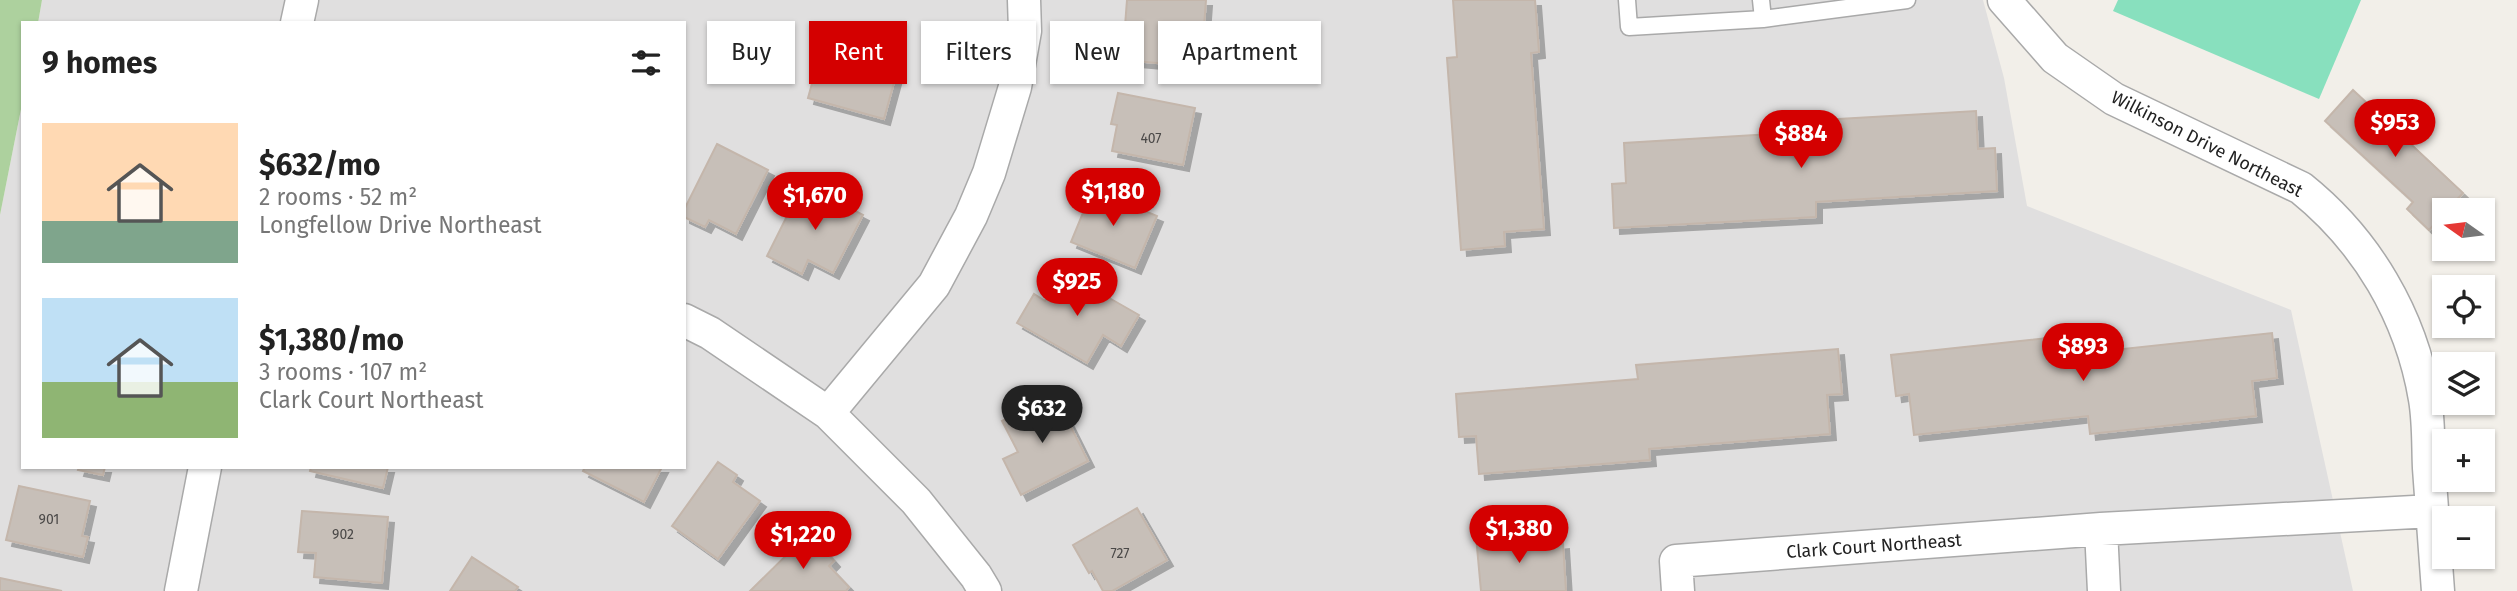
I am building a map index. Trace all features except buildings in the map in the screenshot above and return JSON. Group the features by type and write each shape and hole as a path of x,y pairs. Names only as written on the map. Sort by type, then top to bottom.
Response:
{"street":[{"path":"297,21 302,0"},
{"path":"828,413 934,285 971,216 989,173 1015,87 1025,31 1024,0"},
{"name":"Wilkinson Drive Northeast","path":"2004,0 2055,58 2114,99 2301,188 2325,207 2352,237 2385,283 2413,349 2426,401 2432,511"},
{"path":"686,321 710,333 828,413 916,501 985,591"},
{"path":"181,591 205,469"},
{"name":"Clark Court Northeast","path":"1678,591 1676,562 2101,529 2432,511"},
{"path":"2101,529 2104,591"},
{"name":"Wilkinson Drive Northeast","path":"2436,569 2438,591"}],"lane":[{"path":"1626,0 1629,27 1763,19 1907,0"},
{"path":"1761,0 1763,19"}],"shaded area":[{"path":"42,0 1983,0 2004,78 2027,206 2291,310 2353,591 0,591 0,215 21,109 21,469 686,469 686,21 38,21"}],"green space":[{"path":"0,0 42,0 38,21 21,21 21,109 0,215"},
{"path":"2118,0 2361,0 2319,99 2113,11"}]}
